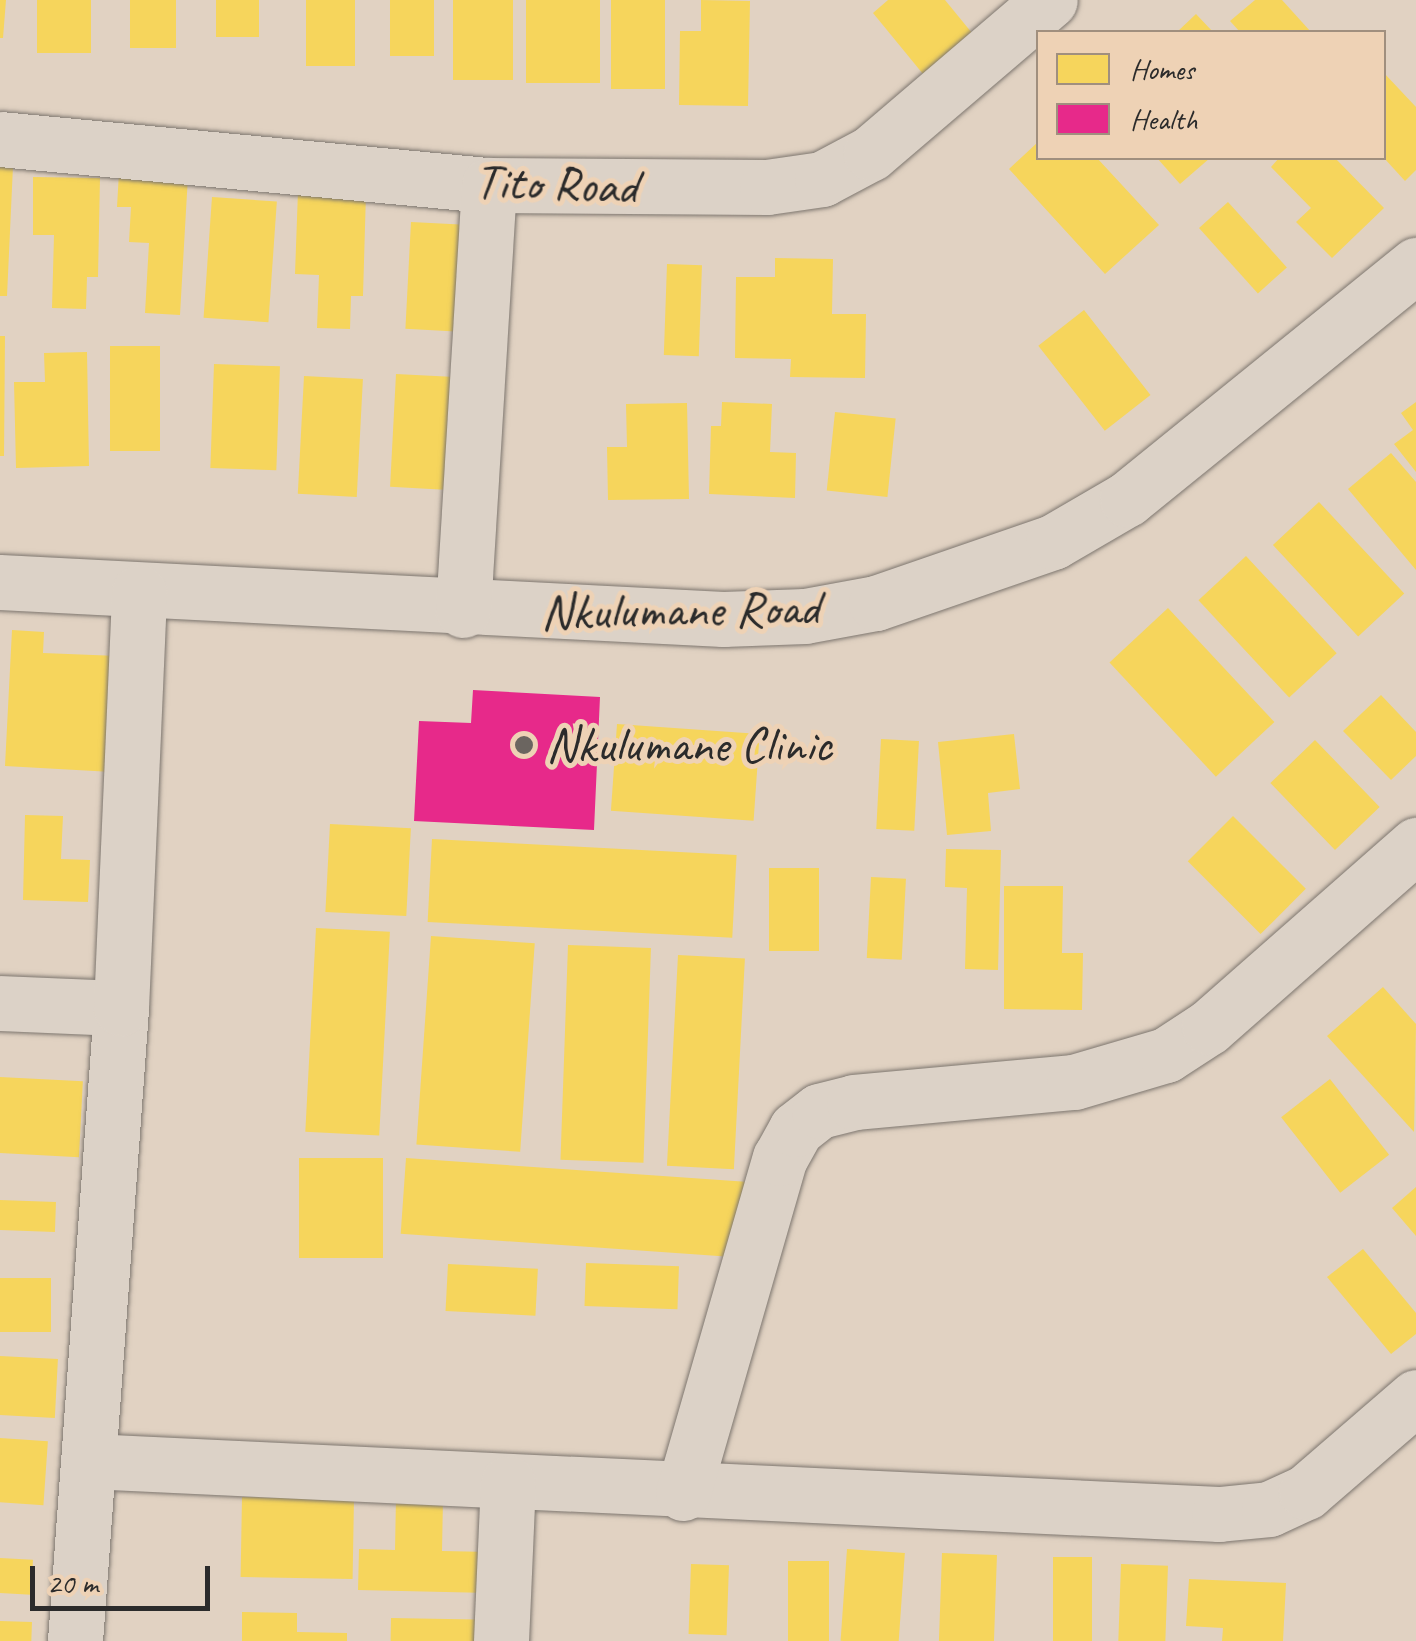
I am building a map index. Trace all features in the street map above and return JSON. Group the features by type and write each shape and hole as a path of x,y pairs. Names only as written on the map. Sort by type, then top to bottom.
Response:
{"street":[{"name":"Tito Road","path":"0,140 489,185 767,187 822,179 871,153 1050,0"},
{"path":"463,610 489,185"},
{"name":"Nkulumane Road","path":"0,582 463,610 723,620 805,616 964,578 1054,542 1127,499 1416,265"},
{"path":"75,1641 121,1008 138,592"},
{"path":"682,1493 780,1158 796,1129 819,1111 854,1102 1074,1082 1166,1055 1209,1027 1416,845"},
{"path":"0,1003 121,1008"},
{"path":"89,1461 682,1493 1219,1514 1269,1509 1306,1492 1416,1397"},
{"path":"501,1641 508,1483"}],"building: Homes":[{"path":"0,0 6,0 3,38 0,38"},
{"path":"37,0 91,0 91,53 37,53"},
{"path":"130,0 176,0 176,48 130,48"},
{"path":"216,0 259,0 259,37 216,37"},
{"path":"306,0 355,0 355,66 306,66"},
{"path":"390,0 434,0 434,56 390,56"},
{"path":"453,0 513,0 513,80 453,80"},
{"path":"526,0 600,0 600,83 526,83"},
{"path":"611,0 665,0 665,89 611,89"},
{"path":"701,0 750,1 748,106 679,105 680,31 701,31"},
{"path":"888,0 945,0 972,33 923,74 873,13"},
{"path":"1255,0 1282,0 1309,30 1238,30 1230,21"},
{"path":"1196,14 1211,30 1179,30"},
{"path":"1386,75 1416,107 1416,170 1405,181 1386,160"},
{"path":"1036,144 1036,160 1099,160 1159,225 1105,274 1009,169"},
{"path":"1159,160 1208,160 1180,184"},
{"path":"1277,160 1337,160 1384,208 1332,258 1296,222 1311,208 1271,167"},
{"path":"0,165 13,166 7,296 0,296"},
{"path":"119,172 188,176 180,315 145,313 149,243 129,242 131,207 117,207"},
{"path":"33,177 100,178 98,277 87,277 86,309 52,308 54,235 33,235"},
{"path":"298,191 366,193 363,296 351,296 350,329 317,328 319,275 295,274"},
{"path":"212,197 277,202 268,322 204,318"},
{"path":"1228,202 1287,267 1258,293 1199,228"},
{"path":"411,222 470,225 464,332 405,329"},
{"path":"775,258 833,259 832,314 866,314 865,378 790,377 791,359 735,358 736,277 775,277"},
{"path":"667,264 702,265 699,356 664,355"},
{"path":"1084,310 1150,395 1105,431 1038,346"},
{"path":"0,336 5,336 4,456 0,456"},
{"path":"110,346 160,346 160,451 110,451"},
{"path":"87,352 89,466 16,468 14,382 45,382 44,353"},
{"path":"214,364 280,366 276,470 210,468"},
{"path":"396,374 455,377 449,490 390,487"},
{"path":"304,376 363,379 357,497 298,494"},
{"path":"722,402 772,404 770,452 796,453 795,498 709,494 711,426 721,426"},
{"path":"1416,402 1416,472 1394,444 1413,430 1401,413"},
{"path":"687,403 689,499 608,500 607,447 627,447 626,404"},
{"path":"835,412 896,418 887,497 827,491"},
{"path":"1391,453 1416,482 1416,570 1348,489"},
{"path":"1319,502 1404,593 1358,636 1273,545"},
{"path":"1246,556 1337,653 1289,698 1198,600"},
{"path":"1168,608 1274,722 1216,777 1109,663"},
{"path":"12,630 44,632 43,653 118,656 112,772 5,766"},
{"path":"1381,695 1416,732 1416,756 1391,780 1343,731"},
{"path":"617,724 760,734 754,821 611,811"},
{"path":"1014,734 1020,789 988,793 991,831 947,835 938,742"},
{"path":"881,739 919,741 914,831 876,829"},
{"path":"1315,740 1380,807 1335,850 1270,783"},
{"path":"25,815 63,816 61,859 90,860 88,902 23,900"},
{"path":"1233,816 1306,889 1261,934 1188,861"},
{"path":"330,824 411,828 406,916 325,912"},
{"path":"432,839 737,855 732,938 428,922"},
{"path":"946,849 1001,850 998,970 965,969 967,888 945,887"},
{"path":"769,868 819,868 819,951 769,951"},
{"path":"871,877 906,879 902,960 867,958"},
{"path":"1004,886 1063,886 1062,953 1083,953 1082,1010 1004,1009"},
{"path":"316,928 390,932 379,1136 305,1132"},
{"path":"431,936 535,943 520,1152 416,1144"},
{"path":"568,945 651,948 643,1163 560,1160"},
{"path":"678,955 745,959 734,1169 667,1166"},
{"path":"1383,987 1416,1024 1414,1132 1327,1036"},
{"path":"0,1077 83,1081 79,1157 0,1153"},
{"path":"1330,1079 1389,1155 1340,1193 1281,1117"},
{"path":"299,1158 383,1158 383,1258 299,1258"},
{"path":"406,1158 745,1182 740,1258 401,1234"},
{"path":"1416,1187 1416,1236 1392,1208"},
{"path":"0,1200 56,1202 55,1232 0,1230"},
{"path":"1363,1249 1416,1313 1416,1334 1391,1354 1327,1277"},
{"path":"586,1263 679,1266 677,1309 584,1306"},
{"path":"448,1264 538,1269 535,1316 446,1311"},
{"path":"0,1278 51,1278 51,1332 0,1332"},
{"path":"0,1356 58,1359 55,1418 0,1415"},
{"path":"0,1438 48,1441 43,1505 0,1502"},
{"path":"242,1497 354,1499 353,1579 241,1577"},
{"path":"396,1498 443,1499 442,1551 490,1552 489,1593 358,1590 359,1549 395,1550"},
{"path":"847,1549 905,1553 899,1641 841,1641"},
{"path":"942,1553 997,1555 994,1641 939,1641"},
{"path":"1053,1557 1092,1557 1092,1641 1053,1641"},
{"path":"0,1558 33,1560 31,1595 0,1593"},
{"path":"788,1561 829,1561 829,1641 788,1641"},
{"path":"691,1564 729,1565 727,1635 689,1634"},
{"path":"1121,1564 1168,1566 1165,1641 1118,1641"},
{"path":"1189,1579 1286,1583 1283,1641 1222,1641 1223,1628 1186,1626"},
{"path":"242,1612 297,1613 297,1632 347,1633 347,1641 242,1641"},
{"path":"391,1618 490,1620 490,1641 391,1641"},
{"path":"0,1621 32,1622 31,1641 0,1641"}],"building: Health":[{"path":"473,690 600,697 594,830 414,821 419,721 471,723"}],"place":[{"name":"Nkulumane Clinic","path":"524,745"}]}
